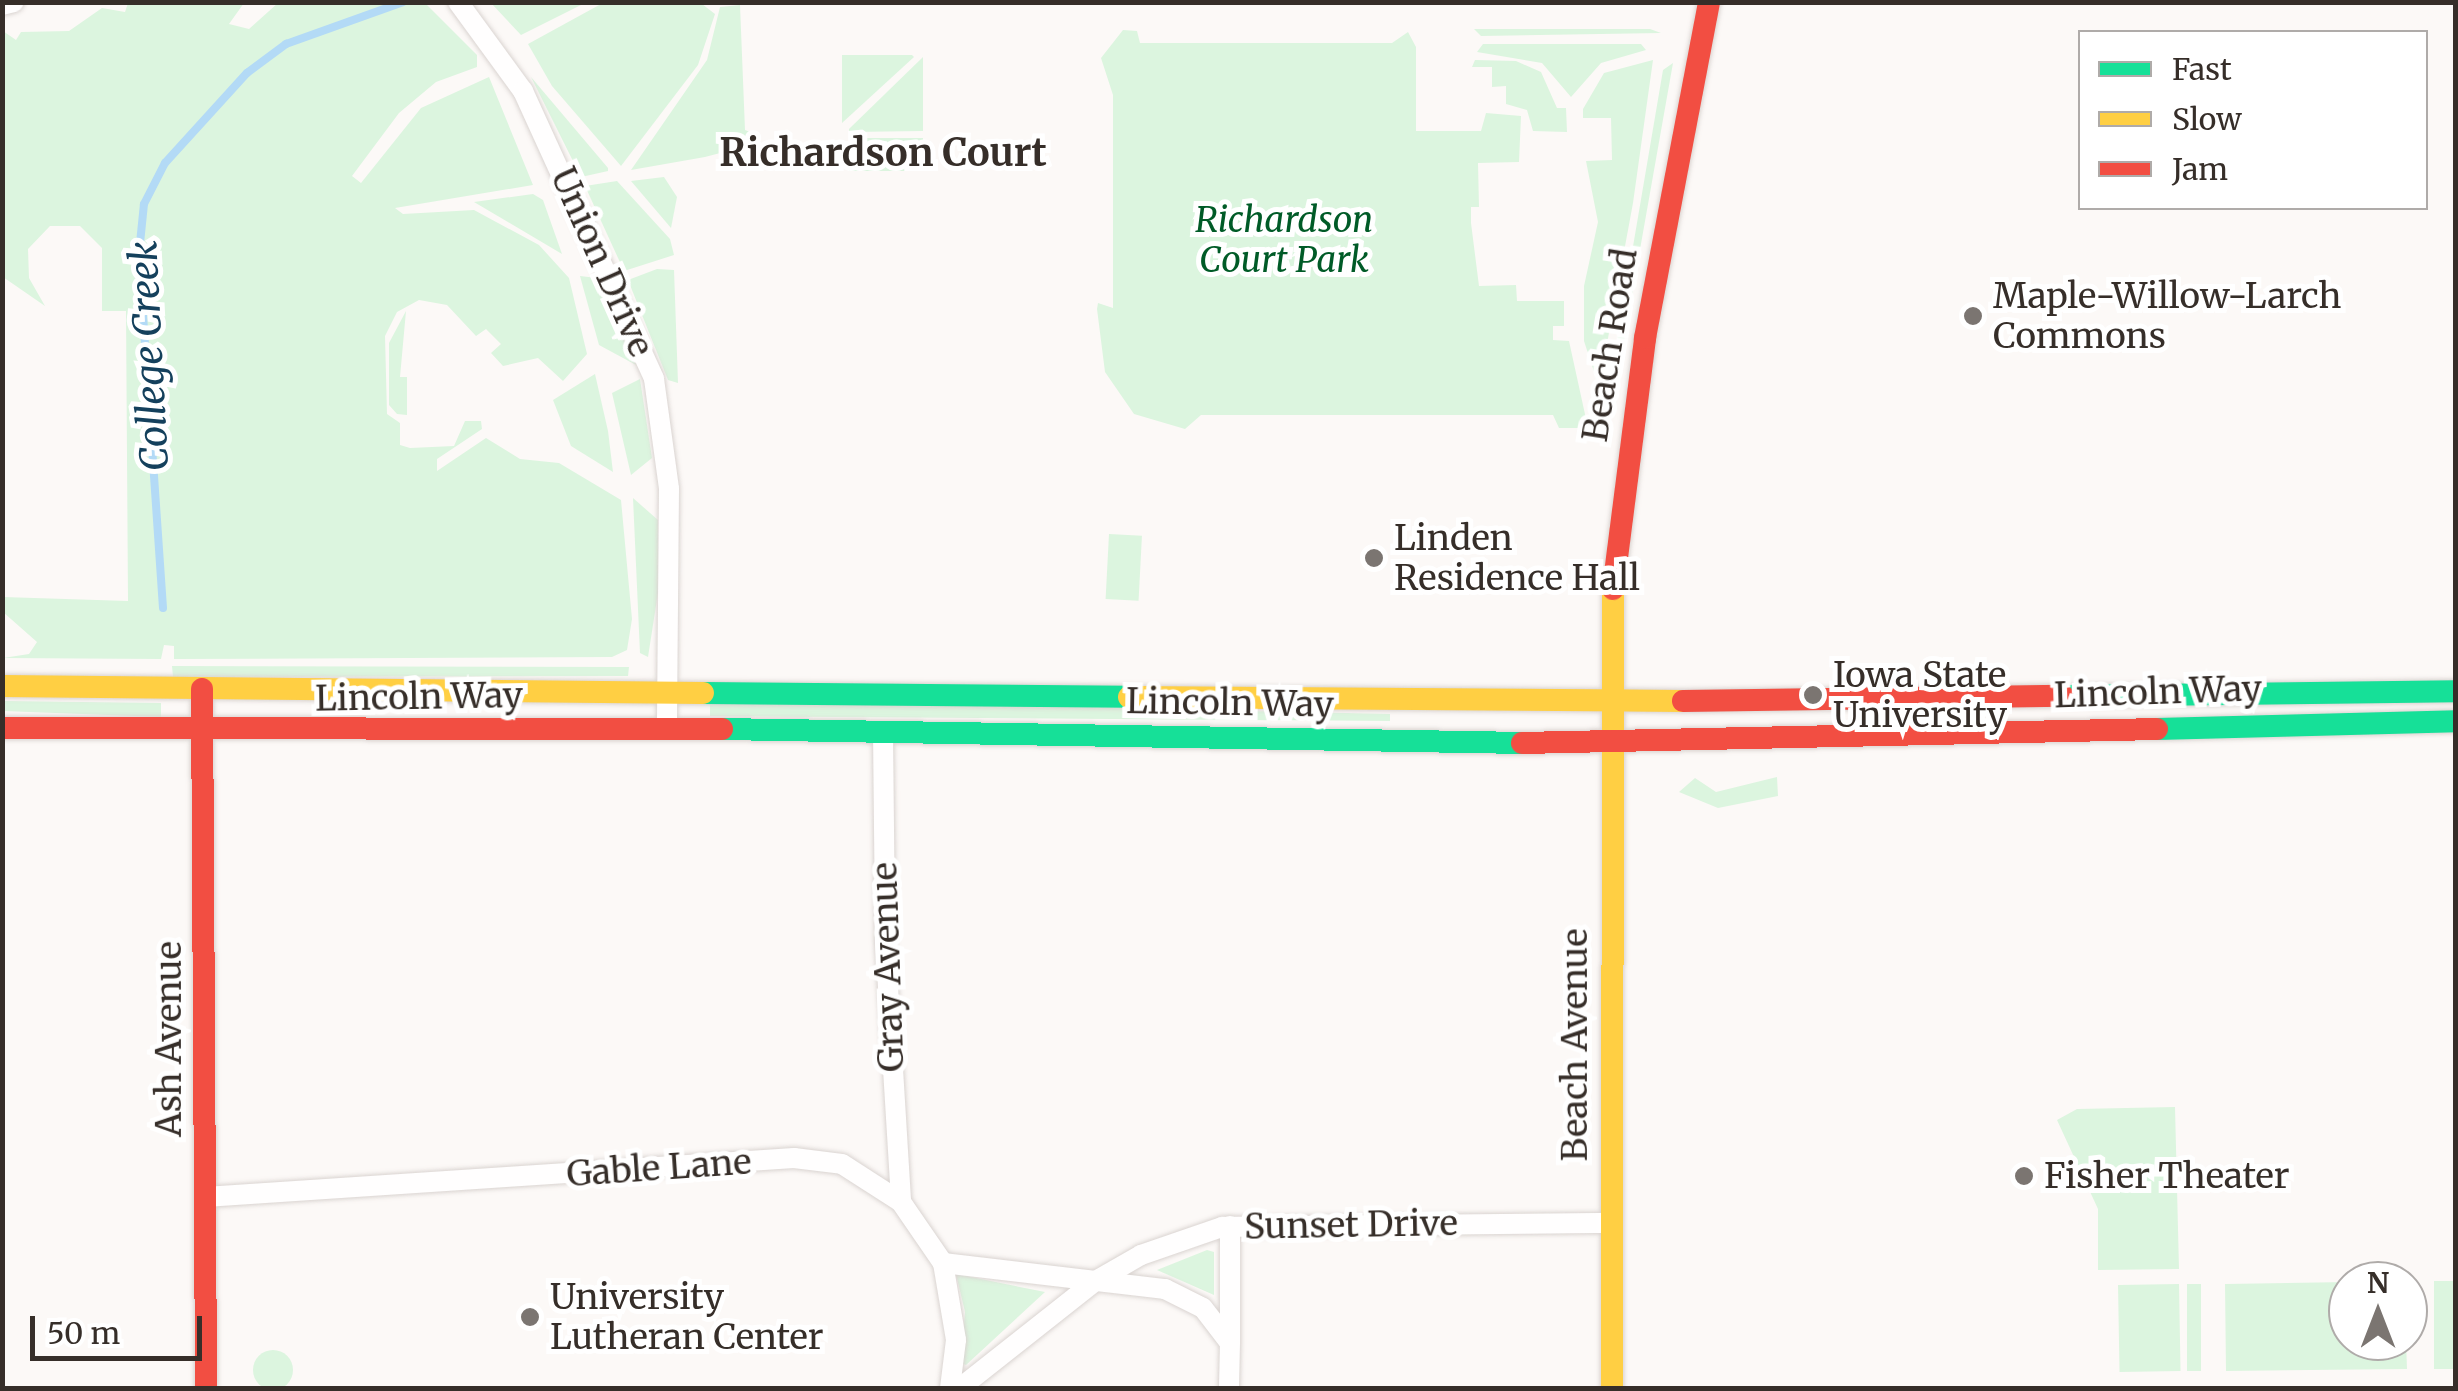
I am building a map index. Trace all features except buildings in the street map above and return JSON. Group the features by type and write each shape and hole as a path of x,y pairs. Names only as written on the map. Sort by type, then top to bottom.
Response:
{"main road":[{"name":"Beach Road","path":"1607,702 1627,460 1709,2"},
{"name":"Lincoln Way","path":"2,686 668,688 1607,702 2456,692"},
{"name":"Ash Avenue","path":"202,689 206,1388"},
{"name":"Beach Avenue","path":"1607,702 1612,1388"},
{"name":"Lincoln Way","path":"2,728 202,734 667,729 1608,744 2456,721"}],"street":[{"path":"2,5 14,2"},
{"name":"Union Drive","path":"461,5 523,91 648,362 669,489 667,729"},
{"name":"Gray Avenue","path":"883,732 884,938 901,1202"},
{"name":"Gable Lane","path":"205,1197 794,1158 842,1164 901,1202 943,1263 956,1340 950,1388"},
{"name":"Sunset Drive","path":"960,1388 1094,1282 1141,1255 1230,1226 1611,1223"},
{"path":"1229,1388 1230,1226"},
{"path":"943,1263 1165,1289 1203,1308 1230,1343"}],"green space":[{"path":"128,3 244,3 229,24 249,29 278,3 425,3 477,55 477,67 436,82 399,113 352,176 361,183 421,108 489,77 533,185 395,208 403,214 474,210 539,245 569,278 587,354 563,381 538,358 503,366 491,353 501,344 486,329 476,336 447,305 419,300 397,312 385,336 387,414 400,423 400,445 410,448 454,446 465,421 481,421 482,429 437,459 437,471 486,438 520,459 559,463 621,500 632,619 627,650 612,657 174,659 174,646 164,645 161,659 3,658 29,654 37,642 3,612 3,597 128,601 126,311 102,311 102,248 80,226 50,226 28,249 29,278 45,306 3,277 3,31 16,40 21,32 69,31 102,8 125,12"},
{"path":"491,3 585,3 521,35"},
{"path":"601,4 702,4 715,14 698,65 621,166 552,86 528,44"},
{"path":"740,5 745,130 760,136 740,136 739,148 705,157 631,170 707,60 720,7"},
{"path":"1474,29 1650,29 1661,33 1481,36"},
{"name":"Richardson Court Park","path":"1123,30 1137,31 1140,43 1392,43 1408,32 1416,47 1416,131 1481,131 1486,113 1521,116 1519,162 1478,163 1479,207 1471,207 1471,223 1479,286 1516,285 1517,301 1564,301 1564,326 1553,326 1553,340 1569,341 1588,428 1559,428 1553,415 1201,415 1185,429 1134,414 1105,372 1097,309 1098,303 1113,308 1113,95 1101,58"},
{"path":"1483,44 1641,44 1646,50 1601,63 1571,97 1542,63 1477,52"},
{"path":"842,55 912,55 914,57 842,123"},
{"path":"923,57 923,131 849,132 849,129"},
{"path":"1475,60 1516,61 1541,72 1557,108 1566,108 1567,132 1533,131 1527,110 1506,104 1506,86 1492,87 1492,67 1472,67"},
{"path":"1653,60 1633,203 1599,387 1584,341 1584,286 1598,222 1586,161 1612,160 1611,118 1583,118 1583,109 1604,73"},
{"path":"1673,63 1614,407 1609,391 1663,70"},
{"path":"531,77 608,168 608,171 581,177"},
{"path":"849,138 923,138 923,171 849,171"},
{"path":"664,177 677,197 671,228 631,181"},
{"path":"617,181 670,239 674,255 624,271 585,186"},
{"path":"533,194 543,200 562,254 474,202"},
{"path":"657,269 674,270 678,383 668,380 628,280"},
{"path":"580,276 597,278 636,365 599,345"},
{"path":"406,311 400,377 407,377 407,415 397,414 389,405 389,343"},
{"path":"595,374 613,472 571,446 553,400"},
{"path":"640,379 652,458 631,475 612,393"},
{"path":"633,498 658,520 660,580 648,657 640,653"},
{"path":"1109,534 1142,536 1139,601 1106,599"},
{"path":"172,666 629,667 628,676 173,677"},
{"path":"710,699 1390,714 1390,721 710,716"},
{"path":"3,701 161,703 161,717 3,711"},
{"path":"1777,777 1778,796 1718,808 1679,792 1695,778 1716,792"},
{"path":"2175,1107 2179,1269 2098,1270 2098,1209 2057,1120 2077,1109"},
{"path":"1207,1250 1214,1252 1214,1295 1157,1270"},
{"path":"956,1274 1045,1292 966,1365 961,1363 965,1312"},
{"path":"2434,1281 2455,1281 2455,1369 2434,1369"},
{"path":"2328,1282 2328,1361 2407,1361 2407,1369 2226,1371 2225,1284"},
{"path":"2179,1284 2181,1371 2120,1372 2118,1285"},
{"path":"2187,1284 2201,1284 2201,1371 2187,1371"},
{"path":"273,1350 287,1356 293,1370 287,1384 273,1390 259,1384 253,1370 259,1356"}],"waterway":[{"name":"College Creek","path":"163,608 139,253 144,204 165,163 247,73 286,44 403,2"}],"traffic: fast":[{"path":"2063,696 2456,691"},
{"path":"703,693 1129,697"},
{"path":"2157,729 2456,721"},
{"path":"722,729 1522,743"}],"traffic: slow":[{"path":"1612,1388 1613,589"},
{"path":"2,686 703,693"},
{"path":"1129,697 1683,701"}],"traffic: jam":[{"path":"1613,589 1645,338 1709,2"},
{"path":"202,689 206,1388"},
{"path":"1683,701 2063,696"},
{"path":"2,728 722,729"},
{"path":"1522,743 2157,729"}],"place":[{"name":"Maple-Willow-Larch Commons","path":"1973,316"},
{"name":"Linden Residence Hall","path":"1374,558"},
{"name":"Iowa State University","path":"1813,695"},
{"name":"Fisher Theater","path":"2024,1176"},
{"name":"University Lutheran Center","path":"530,1317"}],"district":[{"name":"Richardson Court","path":"883,153"}]}
